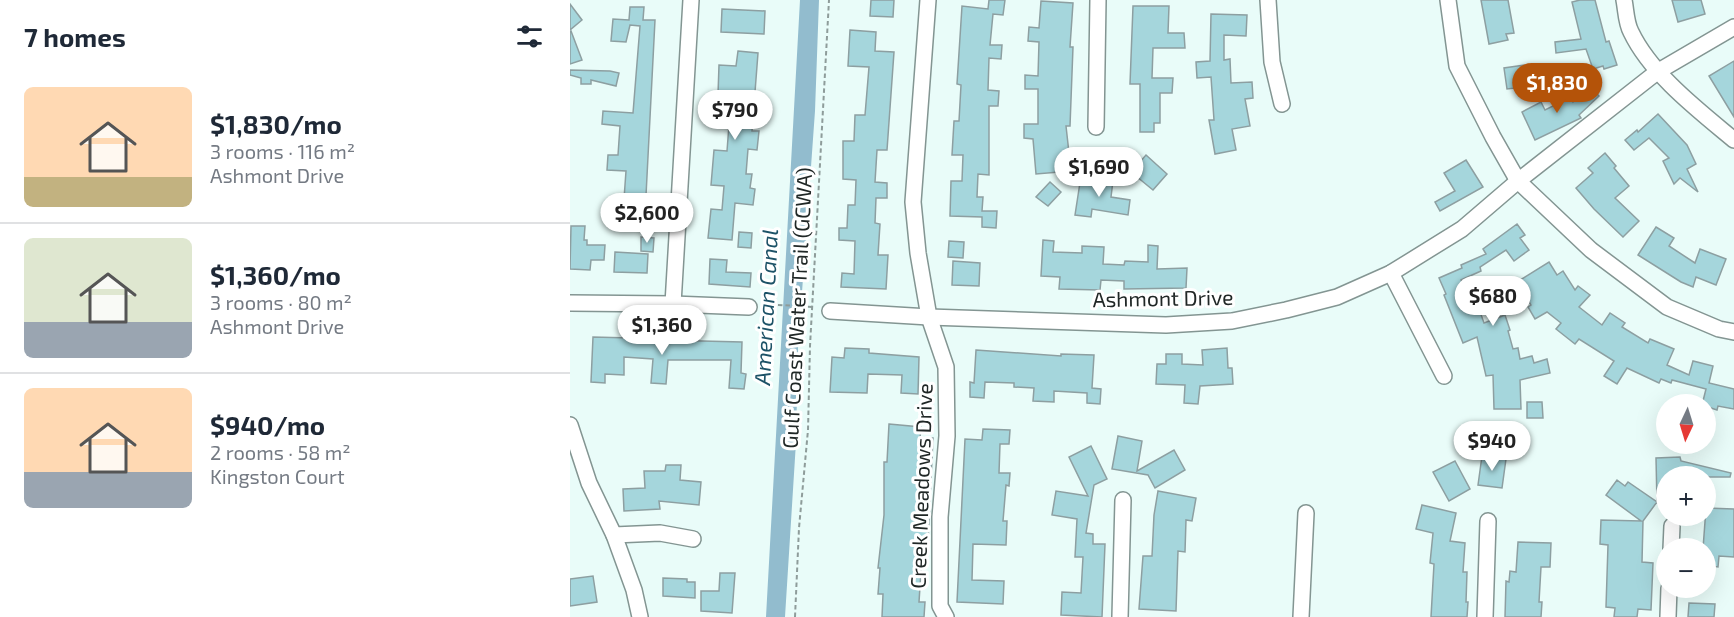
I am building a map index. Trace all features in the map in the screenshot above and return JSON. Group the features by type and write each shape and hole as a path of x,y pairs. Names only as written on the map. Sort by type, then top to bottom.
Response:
{"street":[{"path":"673,304 691,0"},
{"name":"Creek Meadows Drive","path":"928,0 913,202 918,253 930,317 946,367 947,436 940,517 940,606 946,617"},
{"path":"1096,127 1098,0"},
{"path":"1268,0 1272,62 1282,104"},
{"path":"1448,0 1456,66 1518,181 1591,250 1667,308 1719,329 1734,332"},
{"path":"1624,0 1630,31 1657,72 1734,140"},
{"name":"Ashmont Drive","path":"830,311 930,317 1166,325 1232,321 1337,297 1391,273 1462,228 1657,72 1734,27"},
{"path":"1391,273 1444,376"},
{"path":"570,303 748,307"},
{"path":"570,425 590,483 614,535 634,590 640,617"},
{"path":"1120,617 1123,500"},
{"path":"1301,617 1306,513"},
{"path":"1485,617 1488,521"},
{"path":"1671,538 1672,526"},
{"path":"614,535 660,533 693,539"},
{"path":"1668,617 1669,598"}],"path":[{"name":"Gulf Coast Water Trail (GCWA)","path":"795,617 799,528 808,430 810,346 829,0"},
{"path":"778,305 808,307"}],"water":[{"name":"American Canal","path":"800,0 819,0 815,111 798,348 796,442 785,617 766,617"}],"building":[{"path":"871,0 894,0 893,17 870,16"},
{"path":"989,0 1005,0 1003,15 993,14 990,45 1002,45 1001,59 989,58 988,90 999,91 998,106 989,106 989,175 978,174 977,197 983,197 982,211 997,211 996,228 982,227 982,217 950,216 951,181 962,181 963,155 952,155 954,121 959,121 961,85 957,84 962,6 988,9"},
{"path":"1481,0 1508,0 1514,33 1506,34 1508,40 1489,44"},
{"path":"1595,0 1606,42 1609,41 1617,65 1604,69 1603,66 1593,69 1586,49 1556,53 1555,42 1581,39 1572,2"},
{"path":"1672,0 1701,0 1705,14 1678,22"},
{"path":"1041,1 1073,3 1070,47 1073,47 1070,126 1066,126 1071,171 1036,174 1033,139 1024,138 1024,124 1038,124 1038,89 1025,89 1025,75 1038,76 1039,42 1028,41 1029,27 1039,28"},
{"path":"570,4 582,20 570,30"},
{"path":"1133,6 1169,6 1168,33 1184,33 1185,48 1153,48 1152,78 1173,78 1172,93 1160,93 1160,123 1154,123 1154,132 1140,132 1140,84 1130,84"},
{"path":"630,7 644,7 643,20 655,20 645,215 623,213 626,171 607,170 608,155 618,155 620,126 602,124 603,111 633,113 640,26 630,25 626,42 611,41 613,19 629,20"},
{"path":"722,9 765,11 764,34 721,32"},
{"path":"1211,14 1247,15 1246,36 1224,35 1224,60 1230,59 1231,83 1252,82 1253,98 1245,99 1250,126 1232,129 1236,150 1215,154 1209,120 1214,120 1211,77 1197,78 1196,62 1210,61"},
{"path":"850,30 876,32 875,51 894,52 887,150 877,150 875,182 887,183 887,198 876,198 875,223 880,224 878,255 888,255 886,289 841,287 842,273 854,274 855,241 839,240 839,228 847,228 848,205 855,205 856,180 843,179 843,141 854,141 855,115 865,115 869,67 848,66"},
{"path":"570,32 582,60 570,64"},
{"path":"738,51 758,53 752,131 759,131 757,150 748,149 746,174 752,174 750,188 755,189 753,205 735,203 732,240 708,238 711,209 722,210 724,186 711,185 714,150 727,151 729,125 717,124 719,65 736,66"},
{"path":"1734,61 1734,117 1709,76"},
{"path":"1524,65 1525,73 1551,69 1554,85 1540,88 1540,85 1507,89 1504,68"},
{"path":"570,70 619,73 616,86 591,80 591,84 581,84 581,78 570,75"},
{"path":"1591,88 1599,96 1579,115 1581,118 1535,140 1522,112 1541,102 1545,110 1571,97 1573,102"},
{"path":"1658,114 1687,145 1696,164 1687,169 1698,192 1680,178 1674,184 1663,161 1669,158 1649,138 1634,150 1625,140"},
{"path":"1605,153 1629,186 1615,198 1639,221 1623,237 1576,188 1593,173 1588,168"},
{"path":"1146,155 1167,174 1153,190 1131,172"},
{"path":"1466,160 1483,187 1440,211 1435,202 1455,191 1444,173"},
{"path":"1081,176 1113,181 1111,197 1130,200 1128,215 1092,209 1091,217 1075,215"},
{"path":"1050,182 1061,192 1048,206 1036,197"},
{"path":"1517,224 1525,235 1520,238 1529,250 1514,261 1506,250 1480,267 1481,271 1461,280 1468,296 1460,302 1468,312 1478,306 1484,323 1505,315 1513,349 1518,348 1520,359 1532,356 1534,363 1547,359 1550,373 1520,380 1521,409 1494,409 1493,375 1486,376 1477,337 1463,343 1439,278 1486,254 1483,249"},
{"path":"571,226 585,226 584,240 587,240 587,245 605,245 604,260 591,260 590,270 570,269"},
{"path":"1656,227 1674,238 1669,246 1695,263 1700,249 1726,259 1716,285 1696,277 1693,287 1638,255"},
{"path":"739,232 752,233 751,248 738,247"},
{"path":"641,237 654,238 653,252 641,251"},
{"path":"1043,240 1054,241 1053,252 1082,253 1082,246 1104,247 1103,264 1124,265 1125,261 1148,262 1148,245 1158,246 1157,269 1187,268 1186,288 1124,289 1124,281 1101,280 1100,290 1059,289 1060,277 1041,276"},
{"path":"949,241 964,242 963,258 948,257"},
{"path":"615,252 648,254 647,273 614,272"},
{"path":"710,259 727,260 726,272 751,273 750,287 709,284"},
{"path":"953,261 980,263 979,286 952,285"},
{"path":"1549,262 1557,275 1563,271 1575,290 1578,286 1590,295 1579,307 1602,325 1610,313 1625,323 1622,327 1648,343 1650,339 1674,349 1667,365 1689,375 1693,361 1713,366 1709,383 1734,389 1734,409 1718,406 1716,410 1716,394 1705,394 1706,389 1672,380 1671,383 1661,379 1659,383 1627,368 1617,384 1604,376 1614,361 1579,339 1575,344 1556,329 1561,323 1547,312 1535,319 1528,307 1531,305 1517,282"},
{"path":"631,336 662,340 742,342 741,373 746,374 744,389 729,388 731,360 668,360 666,384 651,383 653,359 624,357 624,375 605,374 605,383 591,382 593,337 631,338"},
{"path":"845,348 869,349 869,353 919,357 918,394 901,393 902,375 868,374 867,393 830,392 832,357 844,358"},
{"path":"1227,348 1228,368 1232,368 1233,384 1200,386 1198,404 1184,403 1185,385 1156,384 1157,364 1166,364 1166,354 1182,354 1182,364 1203,365 1202,350"},
{"path":"976,350 1061,356 1061,354 1094,355 1092,388 1101,389 1100,404 1087,403 1087,393 1054,391 1054,402 1033,401 1034,388 1014,387 1014,383 985,382 984,398 970,397 970,382 974,383"},
{"path":"1527,402 1542,402 1543,418 1527,418"},
{"path":"889,424 921,427 920,438 933,438 928,541 923,541 919,602 925,602 924,617 882,617 883,594 878,594 880,568 878,568 884,515 884,462 887,462"},
{"path":"983,429 1010,430 1009,444 1000,444 999,473 1010,473 1009,486 1006,485 1003,521 1007,521 1006,545 973,544 972,580 1004,581 1003,604 957,602 965,439 982,440"},
{"path":"1118,436 1142,441 1137,471 1174,450 1185,470 1155,488 1148,475 1112,469"},
{"path":"1091,446 1107,479 1094,485 1086,533 1093,534 1093,544 1105,544 1102,617 1061,615 1062,592 1081,593 1083,557 1075,557 1077,519 1052,515 1056,491 1088,496 1069,457"},
{"path":"1482,456 1506,459 1502,488 1478,485"},
{"path":"1680,457 1681,461 1702,466 1656,466 1656,458"},
{"path":"1455,461 1470,489 1449,501 1433,472"},
{"path":"666,465 681,465 680,480 701,482 699,505 659,501 660,509 624,511 623,489 645,488 644,471 665,471"},
{"path":"1716,469 1731,473 1730,477 1716,477"},
{"path":"1617,480 1625,486 1628,482 1656,501 1643,521 1642,562 1653,563 1651,610 1638,609 1637,617 1614,617 1615,608 1606,607 1608,545 1600,544 1601,520 1641,521 1606,495"},
{"path":"1158,491 1196,498 1192,521 1186,520 1185,552 1178,551 1176,611 1139,609 1143,556 1152,556"},
{"path":"1422,505 1456,513 1450,541 1465,543 1463,572 1467,572 1467,617 1431,617 1434,564 1430,563 1433,533 1416,529"},
{"path":"1716,508 1734,509 1734,557 1719,556 1718,567 1716,567 1716,538 1704,538 1705,526 1716,526"},
{"path":"1518,542 1551,543 1550,567 1541,567 1539,602 1542,602 1541,617 1505,617 1506,581 1509,582 1510,571 1516,572"},
{"path":"720,573 735,573 732,613 701,611 701,591 719,591"},
{"path":"593,576 597,602 570,606 570,579"},
{"path":"663,578 687,579 687,582 695,582 695,598 663,596"},
{"path":"1689,603 1715,604 1714,617 1688,617"}]}
